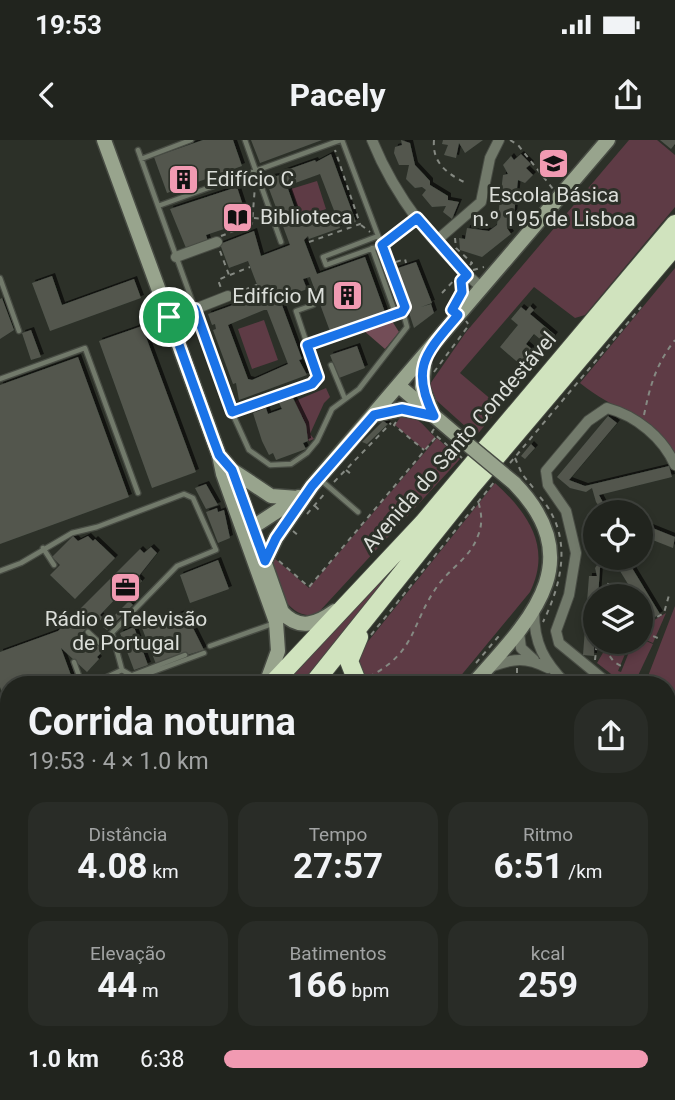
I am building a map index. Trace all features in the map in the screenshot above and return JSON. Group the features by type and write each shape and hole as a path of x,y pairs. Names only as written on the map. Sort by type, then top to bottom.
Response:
{"highway":[{"name":"Avenida do Santo Condestável","path":"279,676 423,523 675,225"},
{"name":"Avenida do Santo Condestável","path":"319,676 470,488 675,246"},
{"path":"356,676 350,670 350,654 377,603"}],"street":[{"path":"104,140 219,455 222,474 252,535 271,561 282,612 298,624 315,623 352,597"},
{"path":"372,140 392,186 436,241 482,288"},
{"path":"436,241 481,202 490,158 499,140"},
{"path":"252,535 315,482 608,140"},
{"path":"176,257 218,247"},
{"path":"195,309 226,297"},
{"path":"425,355 422,387 431,420"},
{"path":"399,386 456,444 514,483 535,509 550,547 548,579 534,611 511,639 474,676"},
{"path":"374,415 402,409 431,420"},
{"path":"599,676 559,643 556,631 575,570 576,553 566,511 545,474 548,467 600,410 615,410 642,426 660,440 675,466"},
{"path":"219,455 232,470 271,496 298,498"},
{"path":"232,470 276,622 278,652 269,676"},
{"path":"271,561 315,482"},
{"path":"252,535 288,528"},
{"path":"534,611 534,633 540,660"},
{"path":"511,639 527,644 558,676"},
{"path":"482,666 518,658 540,660"}],"lane":[{"path":"141,159 191,140"},
{"path":"245,140 281,242"},
{"path":"158,206 341,140 405,307 402,312 307,345"},
{"path":"138,150 232,412 249,450 270,466 291,464 312,447 332,409 359,389 400,339 407,327 402,312"},
{"path":"379,236 323,257 326,265 382,245 417,218"},
{"path":"372,248 396,314"},
{"path":"0,278 19,331"},
{"path":"232,412 312,384 318,377 296,311 313,305"},
{"path":"169,317 195,309"},
{"path":"0,379 85,348 138,493"},
{"path":"331,365 345,399"},
{"path":"315,482 358,512"},
{"path":"0,571 21,563 72,533 184,494 198,504 216,550 177,566 101,643 88,632"},
{"path":"43,548 54,565"},
{"path":"210,646 276,622"},
{"path":"112,632 122,670 130,676 185,655"},
{"path":"141,676 204,653"},
{"path":"74,662 79,676"},
{"path":"109,676 122,670"}],"path":[{"path":"434,140 435,156 443,169 464,183"},
{"path":"510,140 518,145 559,197"},
{"path":"332,143 360,225 379,236"},
{"path":"229,275 216,238 252,224 256,171"},
{"path":"253,218 273,219"},
{"path":"309,242 360,225"},
{"path":"389,264 405,259 406,263"},
{"path":"461,297 461,281 475,268 486,266"},
{"path":"226,297 218,279 250,267"},
{"path":"239,292 257,285"},
{"path":"430,378 470,325 458,315"},
{"path":"642,426 647,395 658,364 675,340"},
{"path":"351,474 345,469 399,415"},
{"path":"431,420 437,436 456,444"},
{"path":"396,422 394,425 425,451"},
{"path":"271,561 309,587 437,436"},
{"path":"368,446 373,449"},
{"path":"514,457 522,474 536,488 534,490"},
{"path":"371,676 392,663 407,647 438,585 474,546 481,527 478,501"},
{"path":"314,506 320,511"},
{"path":"288,528 299,536"},
{"path":"653,620 664,613 669,594"},
{"path":"653,634 660,639"},
{"path":"482,666 511,639"},
{"path":"608,654 614,662 623,667"},
{"path":"516,664 517,676"}],"shaded area":[{"path":"629,140 657,140 675,155 675,207 585,315 575,318 534,287 460,373 500,407 476,436 436,400 430,384 466,332"},
{"path":"317,181 326,209 301,218 291,189"},
{"path":"675,268 675,455 643,422 580,383"},
{"path":"264,320 278,360 252,369 238,329"},
{"path":"392,321 399,332 385,349 363,330"},
{"path":"326,388 330,397 324,403 310,434 314,439 309,441 295,401"},
{"path":"401,416 417,420 435,437 424,450 395,425"},
{"path":"437,438 460,459 317,614 297,612 282,596 277,586 272,566 273,557 309,588"},
{"path":"495,483 517,506 533,532 538,560 530,592 461,676 365,676 359,666 362,649"},
{"path":"428,531 314,676 287,676"},
{"path":"675,606 675,676 648,676"},
{"path":"666,613 653,643 653,621"},
{"path":"602,654 625,654 618,671 621,672 628,654 648,654 638,676 614,676 597,663"}],"building":[{"name":"Edifício C","path":"203,140 233,140 242,166 167,193 154,157"},
{"path":"251,140 322,140 260,163"},
{"path":"401,140 410,143 415,165 430,181 430,185 448,196 448,200 459,202 452,219 443,212 446,206 432,207 422,195 426,190 422,187 415,188 406,179 409,165 399,165 394,153 395,147 402,145"},
{"path":"443,140 483,140 465,153 459,143 456,158 444,155 448,145 442,144"},
{"path":"660,140 675,140 675,144 671,149"},
{"path":"331,154 356,222 344,223 339,225 340,228 309,239 308,236 304,240 317,274 365,257 386,315 331,334 310,277 303,279 307,289 277,301 279,306 282,305 302,359 299,360 307,375 239,400 236,383 233,384 213,330 216,329 215,324 212,325 208,314 261,295 248,261 229,268 220,244 254,231 261,256 290,245 265,178 282,175 281,172 315,160 316,162","holes":["320,174 335,213 301,226 287,186","267,310 288,364 252,380 248,379 228,325"]},
{"path":"521,154 531,164 526,168 533,175 525,183 518,180 513,223 507,228 511,234 482,257 460,250 459,238 465,239 467,228 489,231 497,225 503,175 508,174 503,165 511,156 514,160"},
{"path":"237,187 248,221 206,235 208,241 186,248 170,209"},
{"path":"416,262 432,303 421,307 431,304 434,313 414,328 395,269"},
{"path":"52,276 62,305 134,279 141,298 50,331 32,283"},
{"path":"2,298 14,330 0,339 0,299"},
{"path":"530,306 534,310 530,314 555,335 547,345 534,334 526,344 534,351 522,366 500,347 518,325 511,319 521,307 526,311"},
{"path":"142,326 196,472 152,488 99,341"},
{"path":"31,330 41,357 31,360 22,333"},
{"path":"357,346 365,368 339,378 330,355"},
{"path":"78,357 129,497 0,544 0,385"},
{"path":"293,398 306,425 308,441 303,443 306,449 276,460 273,453 269,455 262,441 253,413 266,408 268,414 282,409 279,403"},
{"path":"608,416 617,423 569,480 585,486 669,466 672,477 599,495 602,500 595,500 592,488 586,492 570,488 557,477"},
{"path":"383,421 388,424 367,444 362,442"},
{"path":"531,444 535,448 525,459 521,456"},
{"path":"206,484 218,505 206,509 195,488"},
{"path":"217,508 218,512 224,510 230,538 218,543 206,512"},
{"path":"653,528 675,537 673,548 653,540"},
{"path":"73,536 78,541 88,536 93,541 95,539 115,558 75,599 50,575 60,565 52,557"},
{"path":"151,547 157,553 138,577 142,581 132,592 135,595 131,598 128,595 123,599 119,595 100,615 103,618 97,623 94,621 79,636 85,642 90,637 104,650 87,672 61,648 71,676 0,676 0,652 58,631 140,549 144,553"},
{"path":"218,560 229,589 190,603 180,575"},
{"path":"596,570 600,570 599,584 588,584 589,576 597,576"},
{"path":"619,570 633,570 642,584 628,584"},
{"path":"129,601 133,605 107,630 103,627"},
{"path":"653,602 660,614 653,618"},
{"path":"185,612 204,650 156,664 142,628"},
{"path":"134,627 148,665 134,670 120,633"}],"place":[{"name":"Escola Básica n.º 195 de Lisboa","path":"554,163"},
{"name":"Edifício C","path":"183,179"},
{"name":"Biblioteca","path":"237,217"},
{"name":"Edifício M","path":"348,296"},
{"name":"Rádio e Televisão de Portugal","path":"126,587"}],"route":[{"path":"417,218 467,275 461,281 461,297 452,310 458,315 425,355 422,387 434,416 402,409 374,415 312,486 270,547 265,561 232,470 219,455 169,317 195,309 232,412 312,384 318,377 307,345 402,312 405,307 382,245 417,218"}]}
